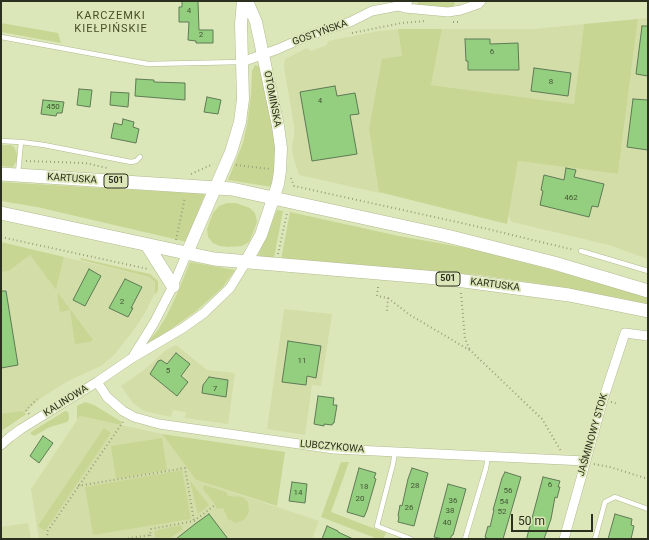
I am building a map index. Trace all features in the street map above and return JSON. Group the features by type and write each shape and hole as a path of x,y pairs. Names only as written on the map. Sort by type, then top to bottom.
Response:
{"main road":[{"name":"KARTUSKA","path":"1,174 215,188"},
{"name":"501","path":"215,188 232,189 447,236 554,263 648,291"},
{"name":"501","path":"1,213 214,259 246,262"},
{"path":"147,245 173,286"},
{"name":"KARTUSKA","path":"246,262 449,279 569,295 648,311"}],"street":[{"path":"187,253 226,163 240,122 243,99 241,24 243,1"},
{"name":"OTOMIŃSKA","path":"246,262 261,235 274,198 280,171 281,148 264,54 256,22 247,1"},
{"name":"GOSTYŃSKA","path":"242,62 350,22 372,12 398,6 408,1"},
{"name":"GOSTYŃSKA","path":"398,6 448,12 461,10 482,1"},
{"name":"KALINOWA","path":"132,358 154,323 173,286 187,253"},
{"name":"KALINOWA","path":"1,446 10,436 97,382 132,358 183,328 204,313 232,285 246,262"},
{"name":"JAŚMINOWY STOK","path":"564,539 585,461 625,332 648,336"},
{"name":"LUBCZYKOWA","path":"97,382 107,396 123,411 144,420 159,424 334,449 585,461"}],"lane":[{"path":"1,37 148,64 242,62"},
{"path":"1,141 44,145 131,162 136,161 140,157"},
{"path":"18,175 21,142"},
{"path":"581,251 648,271"},
{"path":"395,452 377,526 411,539"},
{"path":"465,539 486,468 488,456"},
{"path":"595,539 606,502 615,497 648,509"}],"path":[{"path":"350,33 402,23 432,20"},
{"path":"450,22 461,22"},
{"path":"19,161 84,163 111,169"},
{"path":"173,250 190,174 217,162 288,172 294,186 581,251"},
{"path":"278,258 286,213"},
{"path":"1,237 148,269"},
{"path":"378,287 377,296 388,298 410,316 471,351 542,419 565,460"},
{"path":"461,292 465,339 471,351"},
{"path":"388,298 388,311"},
{"path":"26,410 37,399"},
{"path":"48,539 47,532 122,424"},
{"path":"585,461 591,464 610,467 648,479"},
{"path":"78,486 185,468 194,521"},
{"path":"151,539 150,529 194,521 215,505"},
{"path":"124,539 150,535"}],"shaded area":[{"path":"418,1 454,1 455,4 451,9 417,5"},
{"path":"648,18 648,259 609,245 512,222 508,216 518,161 618,174 638,19"},
{"path":"638,19 618,174 518,161 507,224 379,192 369,129 382,59 402,56 398,29 442,29 431,85 574,104 584,24"},
{"path":"1,23 58,33 61,43 1,32"},
{"path":"584,24 574,104 431,85 442,29 535,29"},
{"path":"398,29 402,56 369,129 380,193 299,175 293,156 292,146 294,126 284,67 285,59 307,48 311,51 327,45 328,41 379,31"},
{"path":"255,65 261,67 275,135 276,171 272,187 228,180 243,143 251,95 252,71"},
{"path":"1,145 11,145 14,147 17,154 17,160 13,167 1,166"},
{"path":"1,182 205,194 187,242 37,207 1,201"},
{"path":"227,203 236,203 250,208 255,213 257,222 253,233 249,242 242,246 220,246 213,243 208,237 207,229 213,213 219,206"},
{"path":"277,210 283,211 274,258 258,256"},
{"path":"290,212 399,236 472,249 642,295 648,297 648,304 561,287 479,275 281,259"},
{"path":"1,242 64,257 56,290 30,255 9,271 1,272"},
{"path":"30,255 56,290 64,257 149,277 155,282 155,293 145,313 114,355 101,366 68,381 41,398 25,413 1,428 1,272 9,271"},
{"path":"80,258 150,274 158,281 158,290 156,294 155,282 149,277 81,260"},
{"path":"190,262 235,270 222,288 195,312 147,346 140,353 158,330 167,315"},
{"path":"57,292 93,340 75,344 70,310 60,312"},
{"path":"284,309 332,314 321,386 312,385 305,435 267,429"},
{"path":"176,345 207,370 235,373 228,424 185,418 186,412 173,410 171,417 144,411 133,403 121,386 144,370 166,350"},
{"path":"85,402 94,405 122,422 121,425 80,416 77,420 77,406"},
{"path":"22,411 26,414 1,431 1,414"},
{"path":"65,411 68,412 69,416 67,422 50,427 34,436 31,434 31,432"},
{"path":"80,416 162,434 196,480 319,521 312,539 39,539 31,489"},
{"path":"104,428 111,433 45,531 38,526"},
{"path":"162,434 285,452 277,506 196,480"},
{"path":"162,438 167,470 116,479 111,446"},
{"path":"341,462 349,462 331,512 386,533 383,539 378,539 321,517"},
{"path":"182,470 191,519 93,535 85,487"},
{"path":"190,481 209,505 198,514"},
{"path":"204,485 226,492 228,496 242,497 248,502 249,512 244,520 236,523 228,519 223,508 217,509 203,489"},
{"path":"28,523 31,539 1,539 1,527"},
{"path":"181,525 183,529 169,539 156,539 154,532"}],"building":[{"path":"182,1 198,1 199,30 213,30 213,43 196,43 196,41 188,40 189,22 179,22 179,7 182,7"},
{"path":"642,26 648,26 648,76 636,74"},
{"path":"465,39 490,39 490,44 518,43 519,70 468,70"},
{"path":"534,68 571,73 568,96 531,91"},
{"path":"136,79 154,80 154,82 185,83 185,100 135,96"},
{"path":"335,86 337,96 355,93 359,114 350,115 357,154 312,161 300,92"},
{"path":"79,89 92,90 90,107 77,105"},
{"path":"111,92 129,93 128,107 110,105"},
{"path":"207,97 221,100 218,114 204,112"},
{"path":"633,99 648,100 648,150 627,147"},
{"path":"43,100 64,102 62,113 57,113 56,116 41,114"},
{"path":"123,119 134,122 133,127 139,129 136,143 111,138 114,123 122,125"},
{"path":"566,168 576,170 574,177 604,184 598,207 592,206 589,217 540,205 544,175 564,180"},
{"path":"89,269 101,276 85,306 73,300"},
{"path":"125,279 142,287 128,317 109,308"},
{"path":"1,291 6,291 18,365 1,368"},
{"path":"288,341 321,346 316,378 307,376 306,385 282,382"},
{"path":"176,353 190,364 181,376 188,382 177,396 150,374 158,361 161,360 167,364"},
{"path":"209,377 228,380 226,397 202,393 203,385"},
{"path":"318,396 334,398 333,405 337,405 334,423 332,425 324,424 324,426 314,424"},
{"path":"43,436 53,443 39,463 30,456"},
{"path":"359,468 376,473 374,478 376,479 364,517 347,512"},
{"path":"412,468 428,473 414,526 398,522 400,505 402,506"},
{"path":"505,472 521,477 503,539 486,539 487,538 485,537 488,526 490,527 493,510"},
{"path":"543,477 560,481 558,487 560,487 557,498 555,497 551,519 544,539 527,539 527,537"},
{"path":"292,482 307,484 305,503 289,501"},
{"path":"448,484 466,489 453,535 450,539 443,539 434,537"},
{"path":"209,514 228,539 176,539 195,524"},
{"path":"615,514 632,519 631,525 634,526 631,539 608,539"},
{"path":"327,526 338,532 353,539 322,539"}],"district":[{"name":"KARCZEMKI KIEŁPIŃSKIE","path":"111,22"}]}
